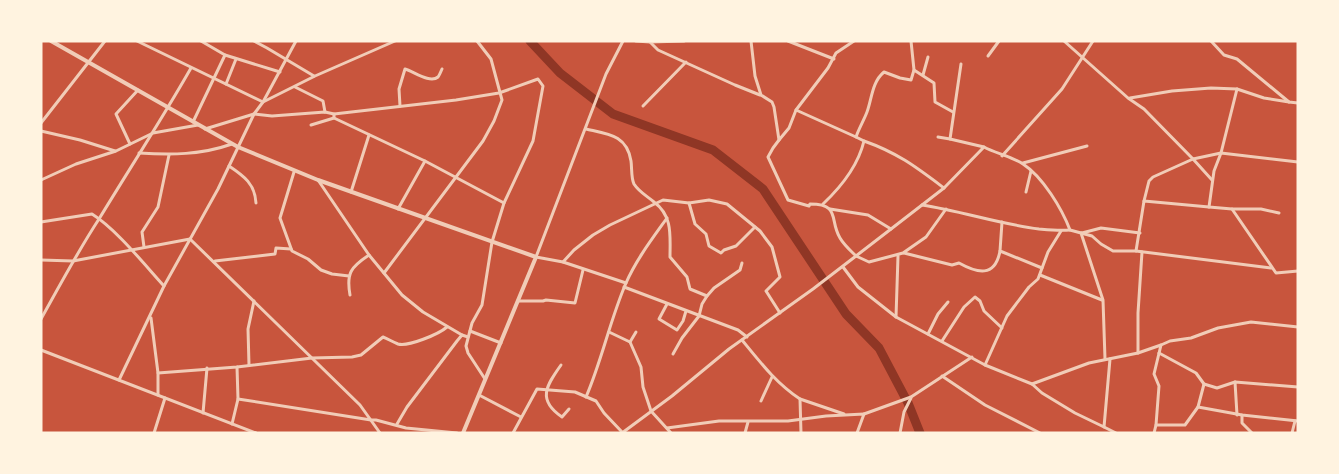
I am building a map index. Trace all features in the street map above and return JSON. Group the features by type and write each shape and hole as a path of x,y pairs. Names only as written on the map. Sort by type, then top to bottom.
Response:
{"street":[{"path":"51,41 232,144 294,172 536,257 563,262 738,330 747,337"},
{"path":"41,123 105,41"},
{"path":"137,41 263,102"},
{"path":"201,41 225,55 280,72"},
{"path":"254,41 315,76"},
{"path":"267,48 270,41"},
{"path":"119,380 164,286 254,114 263,102 296,41"},
{"path":"263,102 315,76 395,41"},
{"path":"384,273 482,141 494,120 502,100 491,59 476,41"},
{"path":"463,433 536,257 606,74 623,41"},
{"path":"636,41 684,41"},
{"path":"751,41 755,76 761,95"},
{"path":"788,41 834,59"},
{"path":"854,41 846,43 836,54 796,110 789,128 772,148 768,157 788,200 809,206 823,204 846,179 861,155 864,141"},
{"path":"856,137 880,75 884,72 911,80 914,70 911,41"},
{"path":"988,56 999,41"},
{"path":"1064,41 1128,98 1149,114 1212,180"},
{"path":"1002,156 1062,89 1093,41"},
{"path":"1212,41 1224,55 1237,59 1289,102"},
{"path":"650,42 658,50 761,95 772,102 779,140"},
{"path":"193,122 225,55"},
{"path":"923,75 928,57"},
{"path":"226,84 236,59"},
{"path":"643,106 686,62"},
{"path":"950,139 961,64"},
{"path":"41,319 73,261 168,108 190,68"},
{"path":"400,106 400,87 405,68 420,76 435,78 439,76 442,69"},
{"path":"914,70 934,83 935,102 953,112"},
{"path":"311,125 334,116 499,93 538,79 543,86 533,141 504,203 492,242 482,305 472,323 466,346 486,379"},
{"path":"295,86 324,101 325,112"},
{"path":"1128,98 1188,89 1211,88 1237,90 1264,98 1298,103"},
{"path":"130,144 116,114 138,90"},
{"path":"1209,207 1214,171 1221,153 1237,90"},
{"path":"796,110 897,155 944,188"},
{"path":"205,129 254,114 272,116 325,112 456,176 504,203"},
{"path":"41,180 76,164 116,151 152,133 198,125"},
{"path":"586,129 607,134 623,142 628,148 634,182 640,192 656,204 670,224 670,257 687,277 690,289 707,296"},
{"path":"41,131 116,151"},
{"path":"351,192 369,135"},
{"path":"938,137 984,147 1022,164 1036,175 1064,215 1070,230"},
{"path":"139,153 194,154 217,150 232,144"},
{"path":"1022,164 1087,146"},
{"path":"513,433 537,390 546,389 570,391 596,401 622,433 742,340 843,267 944,188 984,147"},
{"path":"1136,251 1144,201 1149,181 1153,177 1193,159 1221,153 1298,162"},
{"path":"144,247 142,232 158,207 169,155"},
{"path":"398,208 425,161"},
{"path":"228,166 245,176 256,193 256,203"},
{"path":"1026,192 1031,171"},
{"path":"294,172 280,218 291,248 296,254 308,259 321,270 332,274 349,276"},
{"path":"318,180 369,256 402,295 447,327 468,337"},
{"path":"563,262 574,250 593,235 663,200 690,203 709,200 727,204 755,227 772,247 780,277 766,291 780,313"},
{"path":"1144,201 1232,209 1261,209 1279,213"},
{"path":"690,203 695,224 706,234 709,246 721,253 736,246 755,227"},
{"path":"823,204 830,209 868,215 891,229"},
{"path":"922,205 1024,227 1061,231 1070,230 1092,236 1113,251 1136,251 1272,268"},
{"path":"830,209 839,238 856,256 869,262 898,256 903,253 926,237 946,209"},
{"path":"1232,209 1276,273 1298,271"},
{"path":"41,222 92,214 99,218 164,286"},
{"path":"586,397 597,370 625,285 648,245 667,218"},
{"path":"903,253 952,265 959,263 974,271 984,272 992,268 998,260 1002,222"},
{"path":"1081,233 1102,228 1140,233"},
{"path":"984,365 1007,316 1040,275 1048,252 1061,231"},
{"path":"1081,233 1103,300 1108,359 1104,427"},
{"path":"41,260 73,261 190,239"},
{"path":"190,239 360,406 380,433"},
{"path":"214,261 275,254 276,248 291,248"},
{"path":"1000,251 1042,268"},
{"path":"1138,353 1138,313 1142,252"},
{"path":"350,295 349,276 355,265 369,256"},
{"path":"896,317 898,256"},
{"path":"673,354 682,338 700,316 702,304 707,296 714,288 740,270 742,263"},
{"path":"843,267 858,287 896,317 984,365 1032,384 1042,393 1074,413 1116,433"},
{"path":"518,302 546,300 575,303 583,270"},
{"path":"1040,275 1103,300"},
{"path":"942,341 964,307 975,297 980,302 984,311 1002,328"},
{"path":"249,366 248,329 254,300"},
{"path":"928,334 938,314 948,302"},
{"path":"667,304 659,320 677,330 683,321 686,311"},
{"path":"150,317 158,373 158,395"},
{"path":"1032,384 1089,363 1138,353 1161,346 1170,341 1191,338 1218,328 1251,322 1298,326"},
{"path":"158,373 249,366 312,358 352,357 361,355 383,337 398,344 407,344 442,332 447,327"},
{"path":"470,331 501,343"},
{"path":"609,332 630,342 641,367 643,387 651,411 671,433"},
{"path":"630,342 636,332"},
{"path":"397,424 411,401 462,335"},
{"path":"742,340 784,389 800,398 846,415"},
{"path":"1154,433 1159,386 1154,374 1161,346"},
{"path":"41,350 256,433"},
{"path":"1159,353 1196,372 1204,384 1217,388 1236,382 1298,387"},
{"path":"667,428 719,420 748,422 799,420 864,414 911,397 972,357"},
{"path":"560,365 546,389 548,404 552,410 562,417 569,409"},
{"path":"232,424 238,398 237,367"},
{"path":"204,413 207,368"},
{"path":"942,376 991,408 1040,433"},
{"path":"761,401 772,377"},
{"path":"1236,382 1237,414"},
{"path":"1156,425 1185,425 1198,407 1204,384"},
{"path":"480,395 521,417"},
{"path":"900,433 904,412 911,397"},
{"path":"154,433 165,398"},
{"path":"238,398 376,420 397,424 406,428 458,433"},
{"path":"800,398 799,420 801,433"},
{"path":"1198,407 1242,415 1296,421 1292,433"},
{"path":"857,433 864,414"},
{"path":"1242,415 1242,423 1252,433"},
{"path":"745,433 748,422"}],"waterway":[{"path":"530,41 560,73 613,114 713,150 763,189 846,314 879,348 908,403 920,433"}]}
